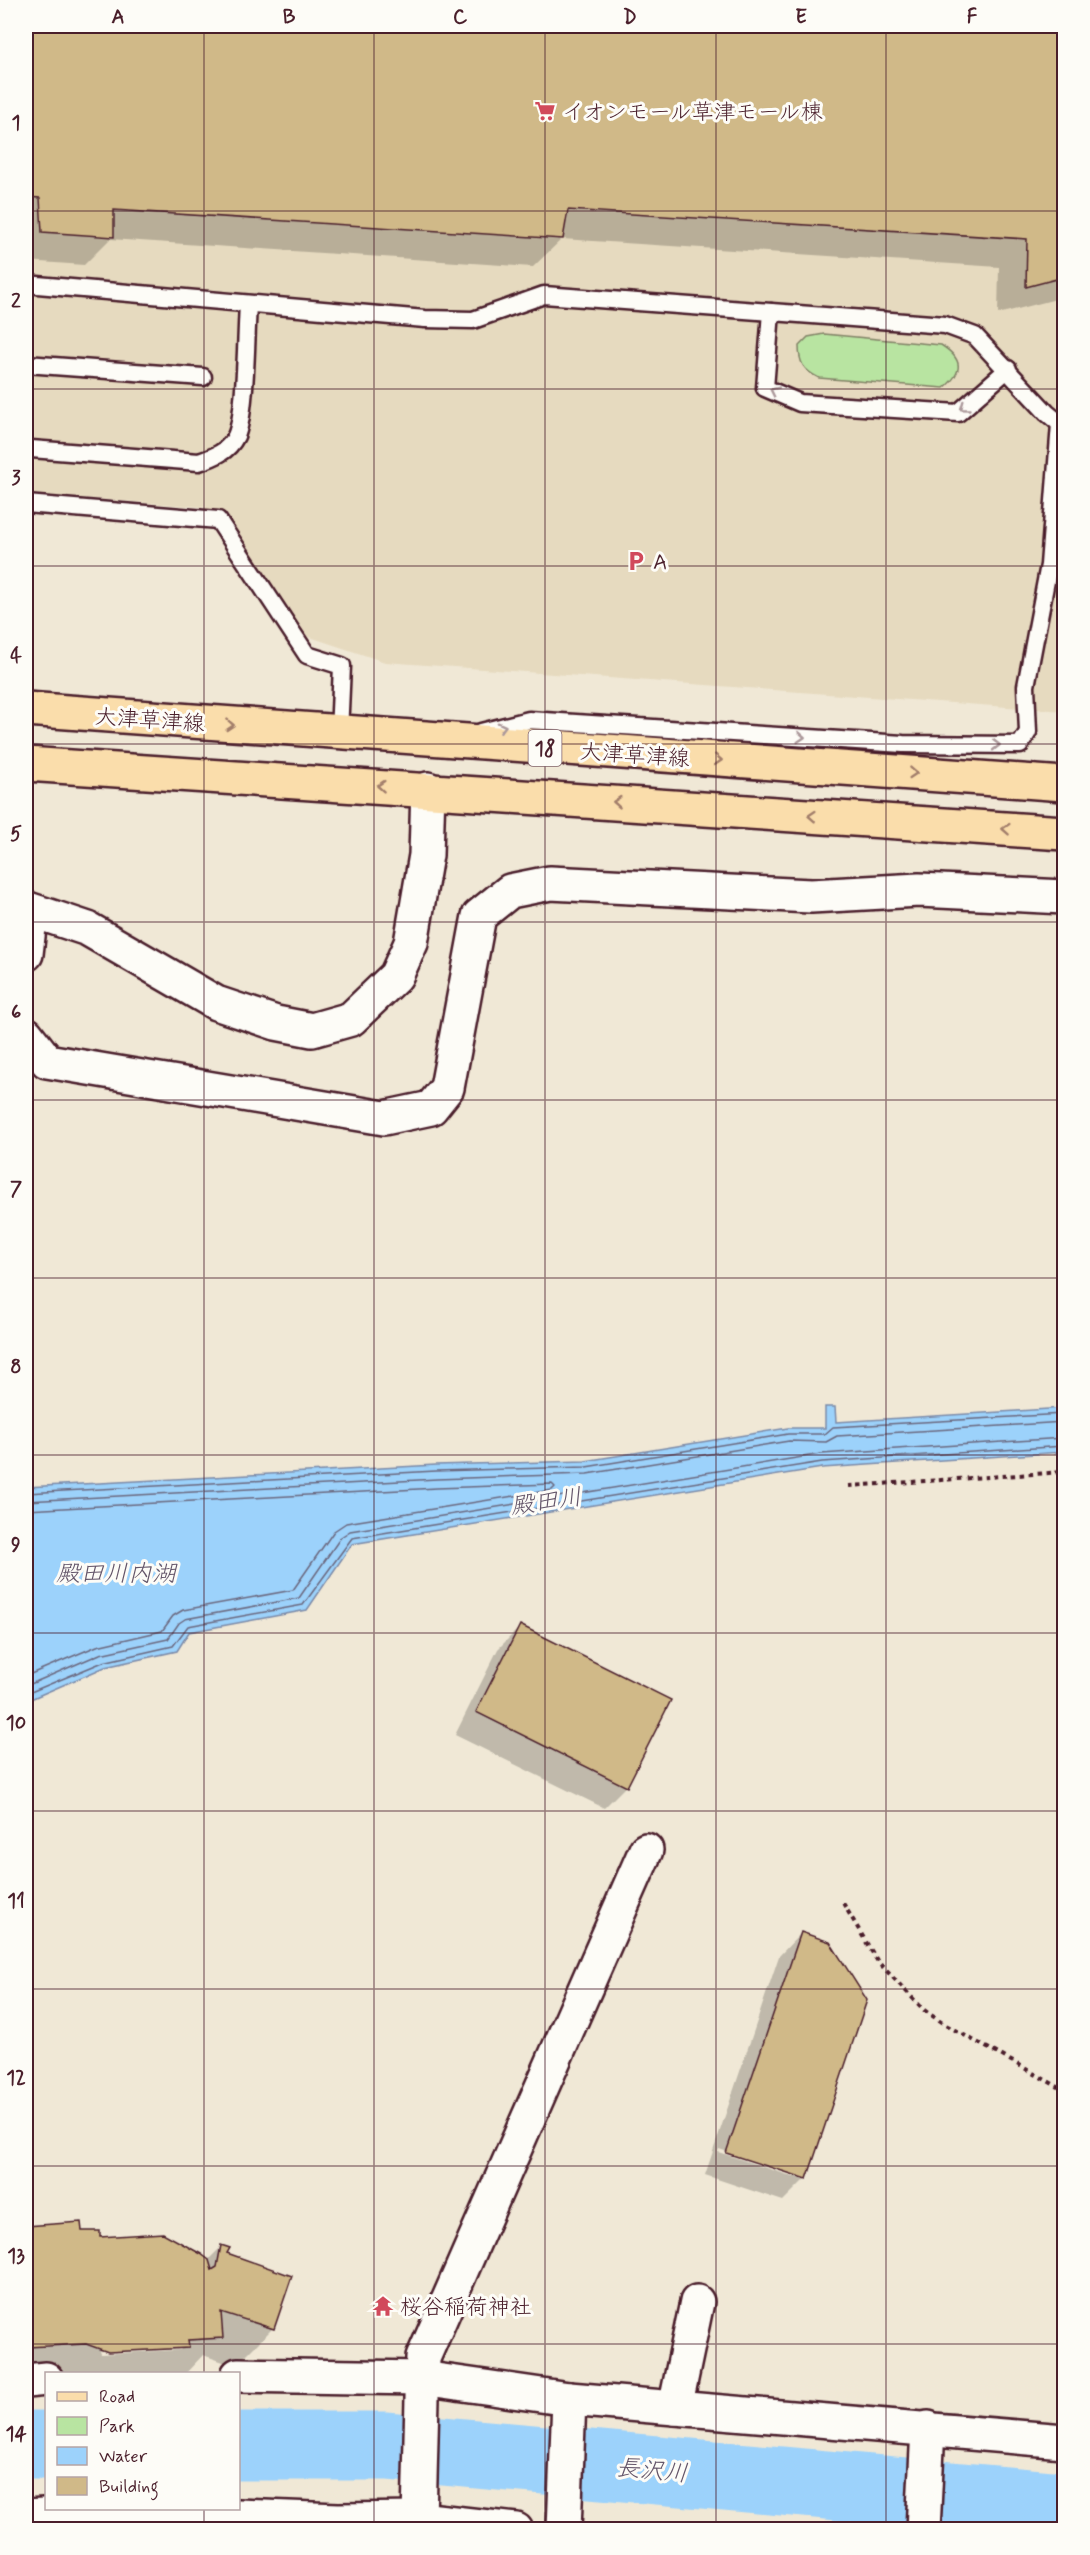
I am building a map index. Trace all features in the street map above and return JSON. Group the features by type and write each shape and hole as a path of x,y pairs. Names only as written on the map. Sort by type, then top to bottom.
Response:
{"main road":[{"name":"大津草津線","path":"26,710 1065,784"},
{"name":"18","path":"26,764 1065,833"}],"street":[{"path":"26,954 28,909 88,930 216,1003 276,1023 312,1030 351,1019 396,976 411,943 426,855 428,789"},
{"path":"26,1034 46,1061 384,1118 431,1108 447,1088 480,916 510,891 550,883 811,896 919,890 1065,897"},
{"path":"419,2509 423,2358 646,1850"},
{"path":"675,2408 697,2301"},
{"path":"240,2375 422,2390 569,2411 675,2408 928,2437 1065,2441"},
{"path":"26,2380 45,2379"},
{"path":"564,2523 569,2411"},
{"path":"923,2529 928,2437"},
{"path":"26,2516 115,2511 338,2525 419,2509 516,2529"}],"lane":[{"path":"26,284 425,319 473,320 544,295 945,326 975,336 1062,425 1050,565 1026,686 1028,732 1020,745 903,744 530,720 446,741"},
{"path":"31,449 199,462 220,455 236,436 239,420 248,305"},
{"path":"771,312 765,387 800,403 958,413 1008,369"},
{"path":"26,364 203,377"},
{"path":"26,504 218,520 307,655 342,666 339,733"}],"path":[{"path":"849,1486 1065,1472"},
{"path":"843,1903 878,1962 924,2010 944,2024 1065,2090"}],"shaded area":[{"path":"26,26 1064,26 1064,711 385,662 307,636 226,520 203,507 26,494"}],"green space":[{"path":"824,334 941,345 954,355 958,371 944,388 819,378 803,365 799,346 808,337"}],"water":[{"name":"殿田川内湖","path":"825,1407 835,1407 836,1422 1064,1408 1064,1452 822,1468 352,1544 307,1610 189,1632 177,1651 105,1667 26,1701 26,1487 436,1465 585,1461 788,1428 825,1428"}],"building":[{"name":"イオンモール草津モール棟","path":"26,26 1064,26 1064,277 1026,287 1027,239 568,210 563,239 114,210 114,237 42,232 40,198 26,197"},
{"path":"520,1625 671,1700 627,1787 476,1712"},
{"path":"801,1932 830,1942 867,2000 807,2179 726,2153"},
{"path":"81,2222 82,2231 100,2231 100,2237 163,2233 209,2260 212,2270 217,2267 221,2245 230,2248 227,2253 292,2276 274,2329 221,2312 223,2338 188,2340 189,2348 108,2352 86,2344 28,2347 26,2226"}],"waterway":[{"name":"長沢川","path":"26,2445 45,2445"},
{"name":"長沢川","path":"240,2446 387,2446 1064,2506"}],"place":[{"name":"イオンモール草津モール棟","path":"545,111"},
{"name":"A","path":"636,561"},
{"name":"桜谷稲荷神社","path":"383,2306"}],"water label":[{"name":"殿田川","path":"546,1501"}]}
